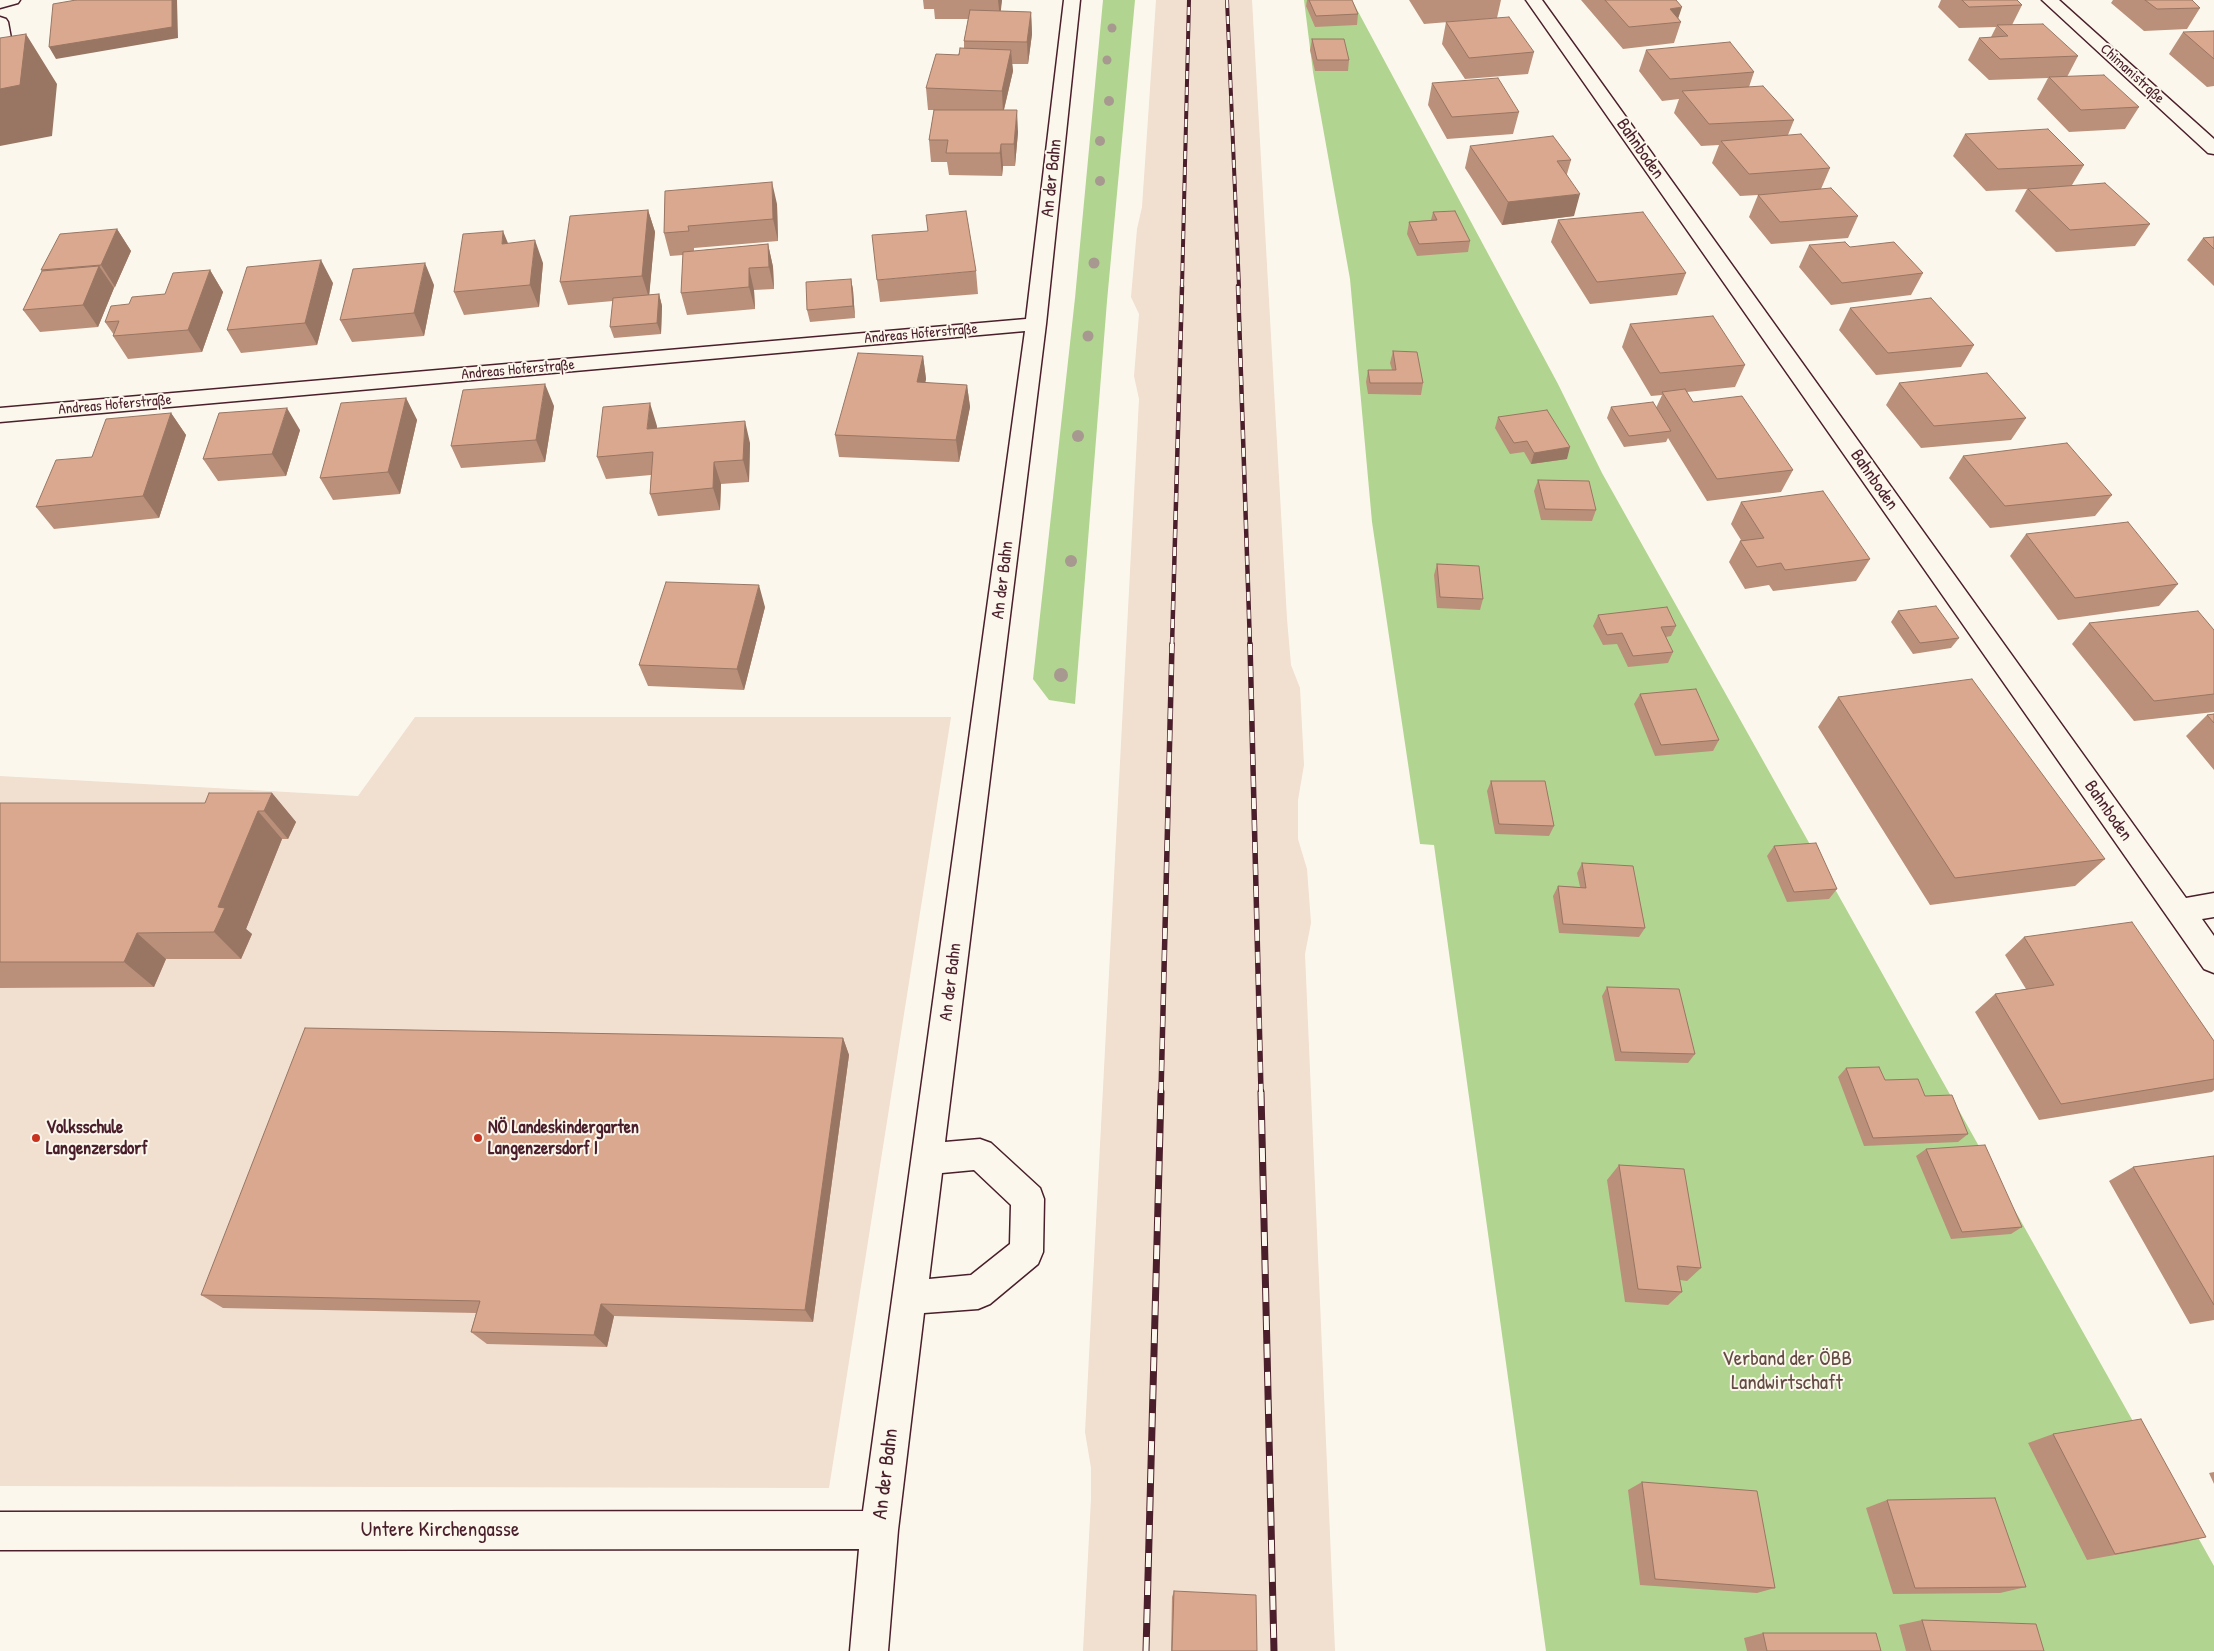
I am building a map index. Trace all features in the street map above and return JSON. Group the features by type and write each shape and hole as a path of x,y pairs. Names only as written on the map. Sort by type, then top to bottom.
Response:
{"street":[{"path":"0,3 12,0"},
{"name":"An der Bahn","path":"869,1651 879,1530 1036,324 1072,0"},
{"name":"Bahnboden","path":"1534,0 2214,960"},
{"name":"Chimanistraße","path":"2050,0 2214,149"},
{"path":"0,22 7,60"},
{"name":"Andreas Hoferstraße","path":"0,415 1036,324"},
{"path":"2180,911 2214,905"},
{"path":"909,1297 978,1292 1026,1252 1028,1198 980,1154 928,1159"},
{"name":"Untere Kirchengasse","path":"0,1530 879,1530"}],"shaded area":[{"path":"1156,0 1252,0 1287,619 1291,665 1300,688 1304,765 1298,800 1298,839 1307,869 1311,923 1305,954 1335,1651 1083,1651 1091,1499 1091,1468 1085,1432 1139,399 1134,376 1139,314 1131,297 1137,229 1142,207"},
{"name":"NÖ Landeskindergarten Langenzersdorf I","path":"415,717 951,717 829,1488 0,1486 0,776 358,796"}],"green space":[{"path":"1103,0 1135,0 1107,301 1075,704 1049,700 1033,679 1075,298"},
{"name":"Verband der ÖBB Landwirtschaft","path":"1304,0 1351,0 1354,4 1558,384 1602,473 2214,1566 2214,1651 1546,1651 1434,845 1420,844 1372,522 1350,279 1313,72"}],"building":[{"path":"76,0 172,0 172,27 49,47 53,4"},
{"path":"1309,0 1352,0 1358,14 1316,16"},
{"path":"1605,0 1676,0 1682,7 1670,9 1681,22 1629,27"},
{"path":"1962,0 2017,0 2022,5 1969,7"},
{"path":"2145,0 2192,0 2200,8 2157,9"},
{"path":"970,10 1031,12 1027,42 964,41"},
{"path":"1509,17 1534,52 1469,58 1446,22"},
{"path":"2043,24 2078,56 2000,59 1979,38 2008,36 1997,25"},
{"path":"2214,31 2214,59 2183,32"},
{"path":"26,34 20,85 0,89 0,38"},
{"path":"1312,39 1344,39 1349,60 1317,60"},
{"path":"1730,42 1754,72 1670,79 1646,50"},
{"path":"960,48 1011,50 1002,91 926,88 936,54 959,55"},
{"path":"2104,75 2139,107 2081,110 2049,77"},
{"path":"1498,78 1519,112 1452,117 1432,83"},
{"path":"1763,86 1794,120 1709,124 1682,91"},
{"path":"934,110 1017,110 1014,144 1001,144 1000,153 946,153 948,140 929,140"},
{"path":"2048,129 2084,165 1998,169 1965,134"},
{"path":"1801,134 1830,168 1749,174 1721,141"},
{"path":"1553,136 1571,160 1557,161 1580,194 1508,202 1470,146"},
{"path":"772,182 773,219 688,226 689,231 664,233 665,191"},
{"path":"2105,183 2150,224 2070,230 2028,189"},
{"path":"1831,188 1858,216 1780,222 1758,195"},
{"path":"648,210 642,276 560,282 570,216"},
{"path":"966,211 976,271 877,280 872,235 928,231 926,215"},
{"path":"1455,211 1470,241 1419,244 1409,222 1437,220 1433,212"},
{"path":"1643,212 1686,273 1597,282 1558,220"},
{"path":"117,229 101,265 41,270 60,234"},
{"path":"503,231 502,244 535,240 530,285 454,292 463,234"},
{"path":"2214,237 2214,249 2203,238"},
{"path":"1845,242 1850,247 1894,242 1923,273 1842,283 1809,245"},
{"path":"768,244 769,267 749,268 749,287 681,293 683,252"},
{"path":"321,260 305,323 227,330 247,267"},
{"path":"425,263 414,313 340,320 353,269"},
{"path":"99,266 83,305 23,310 42,271"},
{"path":"210,270 188,330 113,336 119,321 105,322 111,306 129,304 132,297 165,294 173,273"},
{"path":"851,279 853,306 807,310 806,282"},
{"path":"659,294 657,323 610,327 613,298"},
{"path":"1931,298 1974,345 1888,353 1850,308"},
{"path":"1713,316 1745,365 1660,373 1630,324"},
{"path":"1393,351 1417,352 1423,383 1370,383 1368,370 1396,370"},
{"path":"858,353 923,356 917,382 967,385 956,440 835,435"},
{"path":"1987,373 2026,418 1934,426 1899,383"},
{"path":"545,384 536,440 451,446 463,390"},
{"path":"1685,389 1693,402 1742,396 1793,470 1717,479 1662,392"},
{"path":"406,398 388,472 320,478 341,403"},
{"path":"1653,402 1671,431 1629,436 1611,407"},
{"path":"650,403 647,429 745,421 743,460 714,462 713,488 650,494 653,452 597,457 603,407"},
{"path":"287,408 272,454 203,459 219,413"},
{"path":"1547,410 1570,447 1534,453 1527,441 1514,443 1498,417"},
{"path":"171,413 143,496 36,507 56,460 92,457 106,419"},
{"path":"2067,443 2112,495 2005,506 1963,456"},
{"path":"1538,480 1589,481 1596,510 1545,509"},
{"path":"1823,491 1870,559 1785,570 1781,563 1757,567 1740,541 1764,538 1741,502"},
{"path":"2128,522 2178,584 2075,598 2026,534"},
{"path":"1437,564 1479,566 1483,599 1440,597"},
{"path":"666,582 759,585 737,669 639,665"},
{"path":"1936,606 1959,638 1920,643 1898,611"},
{"path":"1667,607 1676,626 1661,627 1673,652 1633,656 1622,633 1607,635 1598,615"},
{"path":"2198,611 2214,630 2214,694 2154,701 2089,623"},
{"path":"1972,679 2105,859 1955,878 1838,697"},
{"path":"1696,689 1719,740 1661,745 1640,694"},
{"path":"2214,714 2214,723 2207,715"},
{"path":"1491,781 1545,781 1554,826 1499,824"},
{"path":"209,793 272,793 264,811 258,811 218,907 225,908 214,932 137,933 124,962 0,962 0,803 205,803"},
{"path":"1816,843 1837,889 1794,892 1774,846"},
{"path":"1582,863 1633,866 1645,928 1563,924 1558,886 1586,888"},
{"path":"2132,922 2214,1041 2214,1079 2061,1104 1995,994 2054,985 2024,937"},
{"path":"1607,987 1679,989 1695,1054 1621,1052"},
{"path":"305,1028 843,1038 805,1310 601,1304 594,1335 471,1332 480,1301 201,1295"},
{"path":"1879,1067 1885,1080 1918,1079 1925,1096 1952,1095 1968,1134 1873,1138 1846,1068"},
{"path":"1985,1145 2022,1227 1962,1232 1926,1149"},
{"path":"2214,1156 2214,1305 2133,1167"},
{"path":"1619,1165 1684,1169 1701,1268 1677,1266 1682,1292 1638,1289"},
{"path":"2141,1419 2206,1537 2115,1554 2053,1434"},
{"path":"1642,1482 1757,1491 1775,1588 1655,1579"},
{"path":"1995,1498 2026,1587 1915,1588 1887,1500"},
{"path":"1174,1591 1256,1595 1257,1651 1172,1651"},
{"path":"1922,1620 2036,1624 2044,1651 1931,1651"},
{"path":"1763,1633 1876,1633 1881,1651 1767,1651"}],"railway":[{"path":"1182,287 1189,0"},
{"path":"1227,0 1239,287"},
{"path":"1172,646 1182,286"},
{"path":"1238,286 1250,646"},
{"path":"1161,1093 1172,644"},
{"path":"1250,644 1261,1093"},
{"path":"1146,1651 1161,1092"},
{"path":"1261,1092 1274,1651"}],"place":[{"name":"Volksschule Langenzersdorf","path":"36,1138"},
{"name":"NÖ Landeskindergarten Langenzersdorf I","path":"478,1138"}]}
